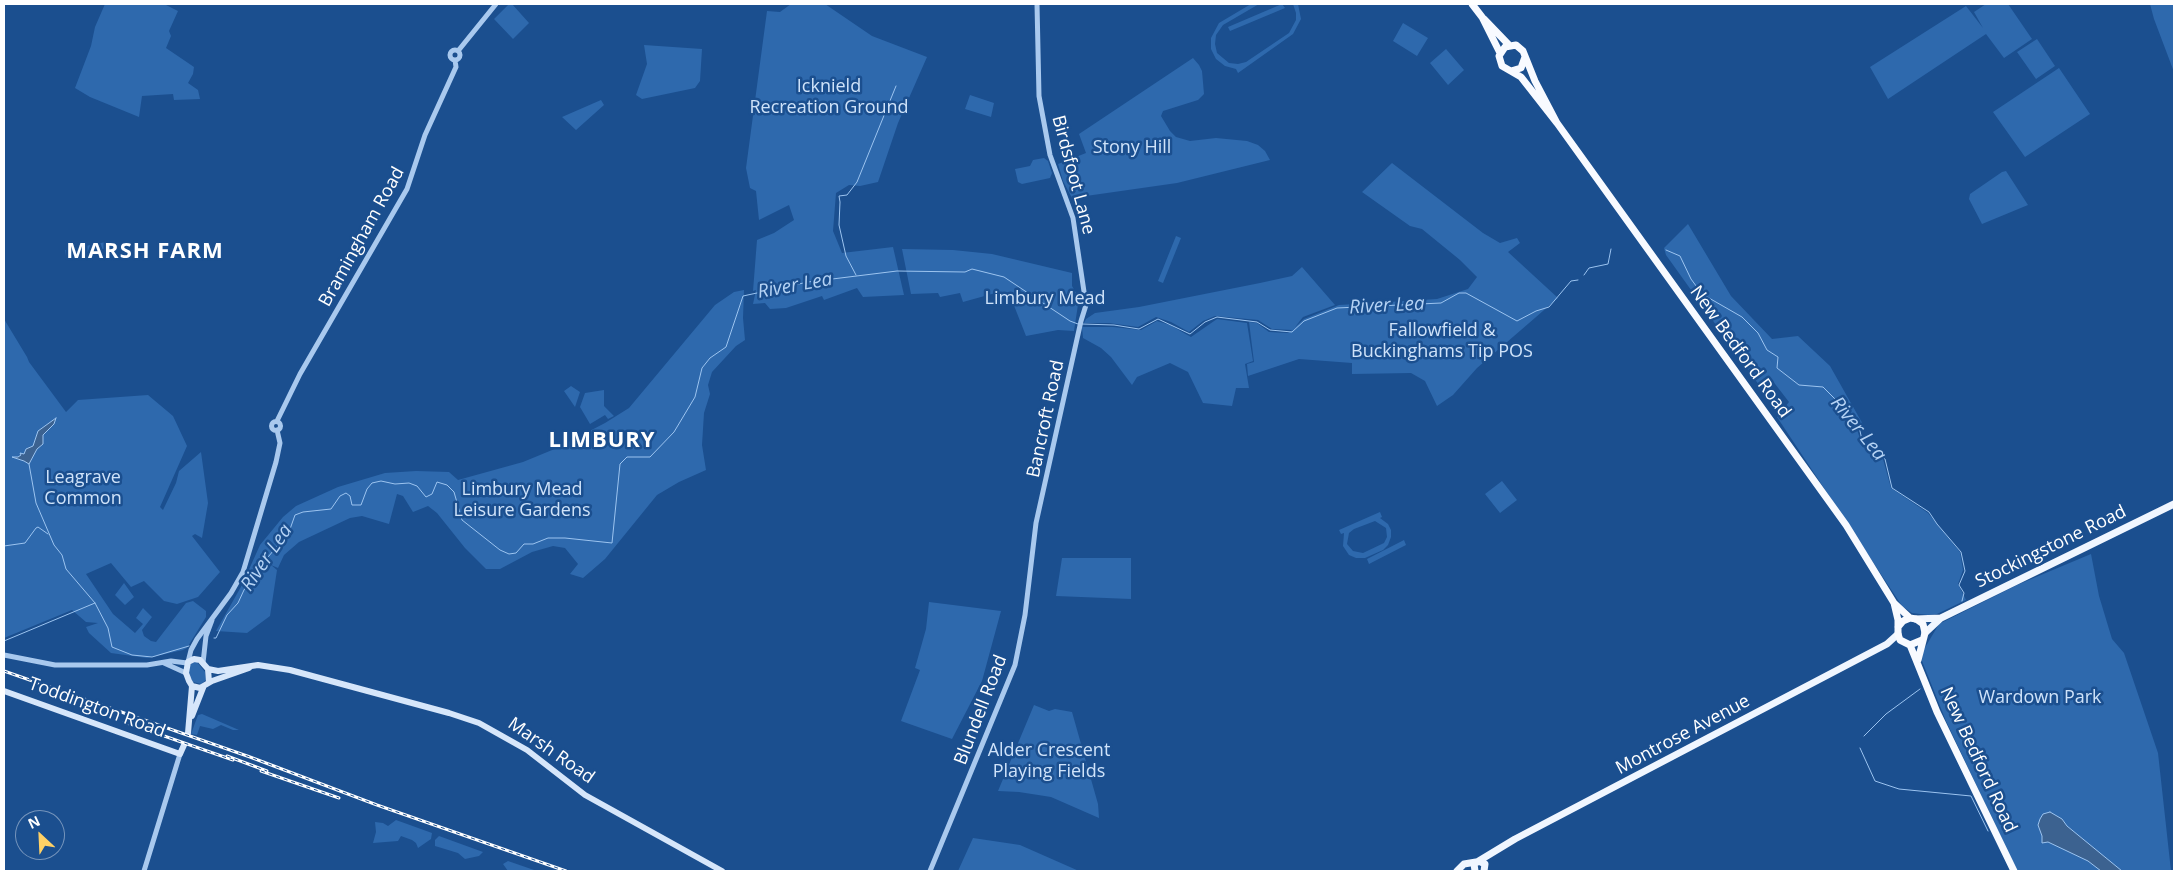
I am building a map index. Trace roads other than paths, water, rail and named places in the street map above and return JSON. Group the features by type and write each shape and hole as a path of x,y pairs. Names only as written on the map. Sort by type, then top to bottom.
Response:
{"highway":[{"path":"1472,4 1509,45 1519,47 1525,57 1521,68 1510,71 1502,66 1499,59 1500,53 1482,17"},
{"path":"1500,53 1509,45"},
{"name":"New Bedford Road","path":"1525,57 1557,123"},
{"name":"New Bedford Road","path":"1510,71 1521,77 1557,123 1846,525 1894,603 1913,618"},
{"name":"New Bedford Road","path":"1894,603 1898,630"},
{"path":"1918,660 1923,637 1923,624 1913,618 1903,621 1898,630 1906,644 1923,637"},
{"name":"New Bedford Road","path":"1906,644 1918,660 1938,712 2014,871"}],"main road":[{"name":"Stockingstone Road","path":"1923,637 1941,618 2174,504"},
{"name":"Stockingstone Road","path":"1913,618 1941,618"},
{"name":"Montrose Avenue","path":"1464,864 1476,862 1887,644 1898,630"},
{"name":"Montrose Avenue","path":"1887,644 1906,644"},
{"path":"188,733 192,686 186,673 187,663 197,659 206,666 210,682 203,688 190,720"},
{"name":"Marsh Road","path":"206,666 213,671 249,665 290,670 384,694 479,723 527,750 586,795 722,871"},
{"name":"Marsh Road","path":"210,682 246,668 262,666"},
{"path":"192,686 203,688"},
{"name":"Toddington Road","path":"4,690 180,754"},
{"path":"180,754 184,745"},
{"path":"1484,869 1493,852"},
{"path":"1475,871 1474,866 1476,862 1482,862 1484,869"},
{"path":"1457,871 1464,864 1475,871"}],"street":[{"name":"Bramingham Road","path":"213,618 238,583 251,548 280,443 278,430 272,426 273,422 277,421 300,374 407,189 414,173 425,135 456,67 455,60 460,57 458,51 496,4"},
{"name":"Birdsfoot Lane","path":"1037,4 1039,96 1050,155 1071,210 1075,228 1086,305 1080,323"},
{"name":"Bancroft Road","path":"1036,523 1080,323"},
{"name":"Blundell Road","path":"930,871 1015,665 1025,614 1036,523"},
{"path":"4,654 33,662 62,665 164,663 172,661 187,663 196,642 206,625 213,618"},
{"path":"206,666 202,657 206,636 213,618"},
{"path":"164,663 186,673"},
{"path":"144,871 180,754"}],"waterway":[{"path":"856,275 846,256 839,225 839,196 847,195 857,182 896,86"},
{"name":"River Lea","path":"1584,275 1589,268 1608,264 1611,249"},
{"name":"River Lea","path":"1666,250 1680,256 1691,279 1702,294 1742,317 1758,333 1767,350 1778,357 1777,368 1799,385 1823,387 1858,422 1862,440 1885,459 1892,488 1929,512 1961,552 1965,571 1959,585 1964,593 1962,601"},
{"name":"River Lea","path":"214,638 216,638 227,615 238,603 258,569 289,532 295,515 303,512 331,509 340,496 346,493 350,496 352,505 361,505 367,489 372,483 381,481 395,484 409,483 417,486 426,497 432,494 437,482 447,485 454,492 462,520 500,550 509,554 516,553 524,544 533,544 548,538 612,543 620,464 627,457 650,457 674,432 695,397 702,368 710,358 726,347 743,296 808,282 897,271 965,272 972,269 1004,277 1070,321 1078,324"},
{"name":"River Lea","path":"1082,324 1114,325 1139,329 1158,319 1190,334 1205,322 1217,317 1257,322 1270,330 1292,332 1304,321 1337,308 1441,303 1459,293 1466,293 1517,321 1536,311 1549,307 1571,281 1578,280"},
{"name":"River Lea","path":"29,464 36,503 54,545 62,555 66,569 95,603 108,628 112,647 132,655 152,657 189,646"},
{"path":"4,546 25,543 38,527 48,534"},
{"path":"4,641 95,603"},
{"name":"River Lea","path":"1864,736 1886,714 1920,689"},
{"name":"River Lea","path":"1860,748 1875,781 1899,789 1971,796 1988,831"}],"railway":[{"path":"4,671 566,871"},
{"path":"124,722 233,760"},
{"path":"227,756 267,771"},
{"path":"261,771 339,798"}],"district":[{"name":"MARSH FARM","path":"145,252"},
{"name":"LIMBURY","path":"602,441"}],"park label":[{"name":"Icknield Recreation Ground","path":"829,97"},
{"name":"Stony Hill","path":"1132,148"},
{"name":"Limbury Mead","path":"1045,299"},
{"name":"Fallowfield & Buckinghams Tip POS","path":"1442,341"},
{"name":"Leagrave Common","path":"83,488"},
{"name":"Limbury Mead Leisure Gardens","path":"522,500"},
{"name":"Wardown Park","path":"2040,698"},
{"name":"Alder Crescent Playing Fields","path":"1049,761"}]}
